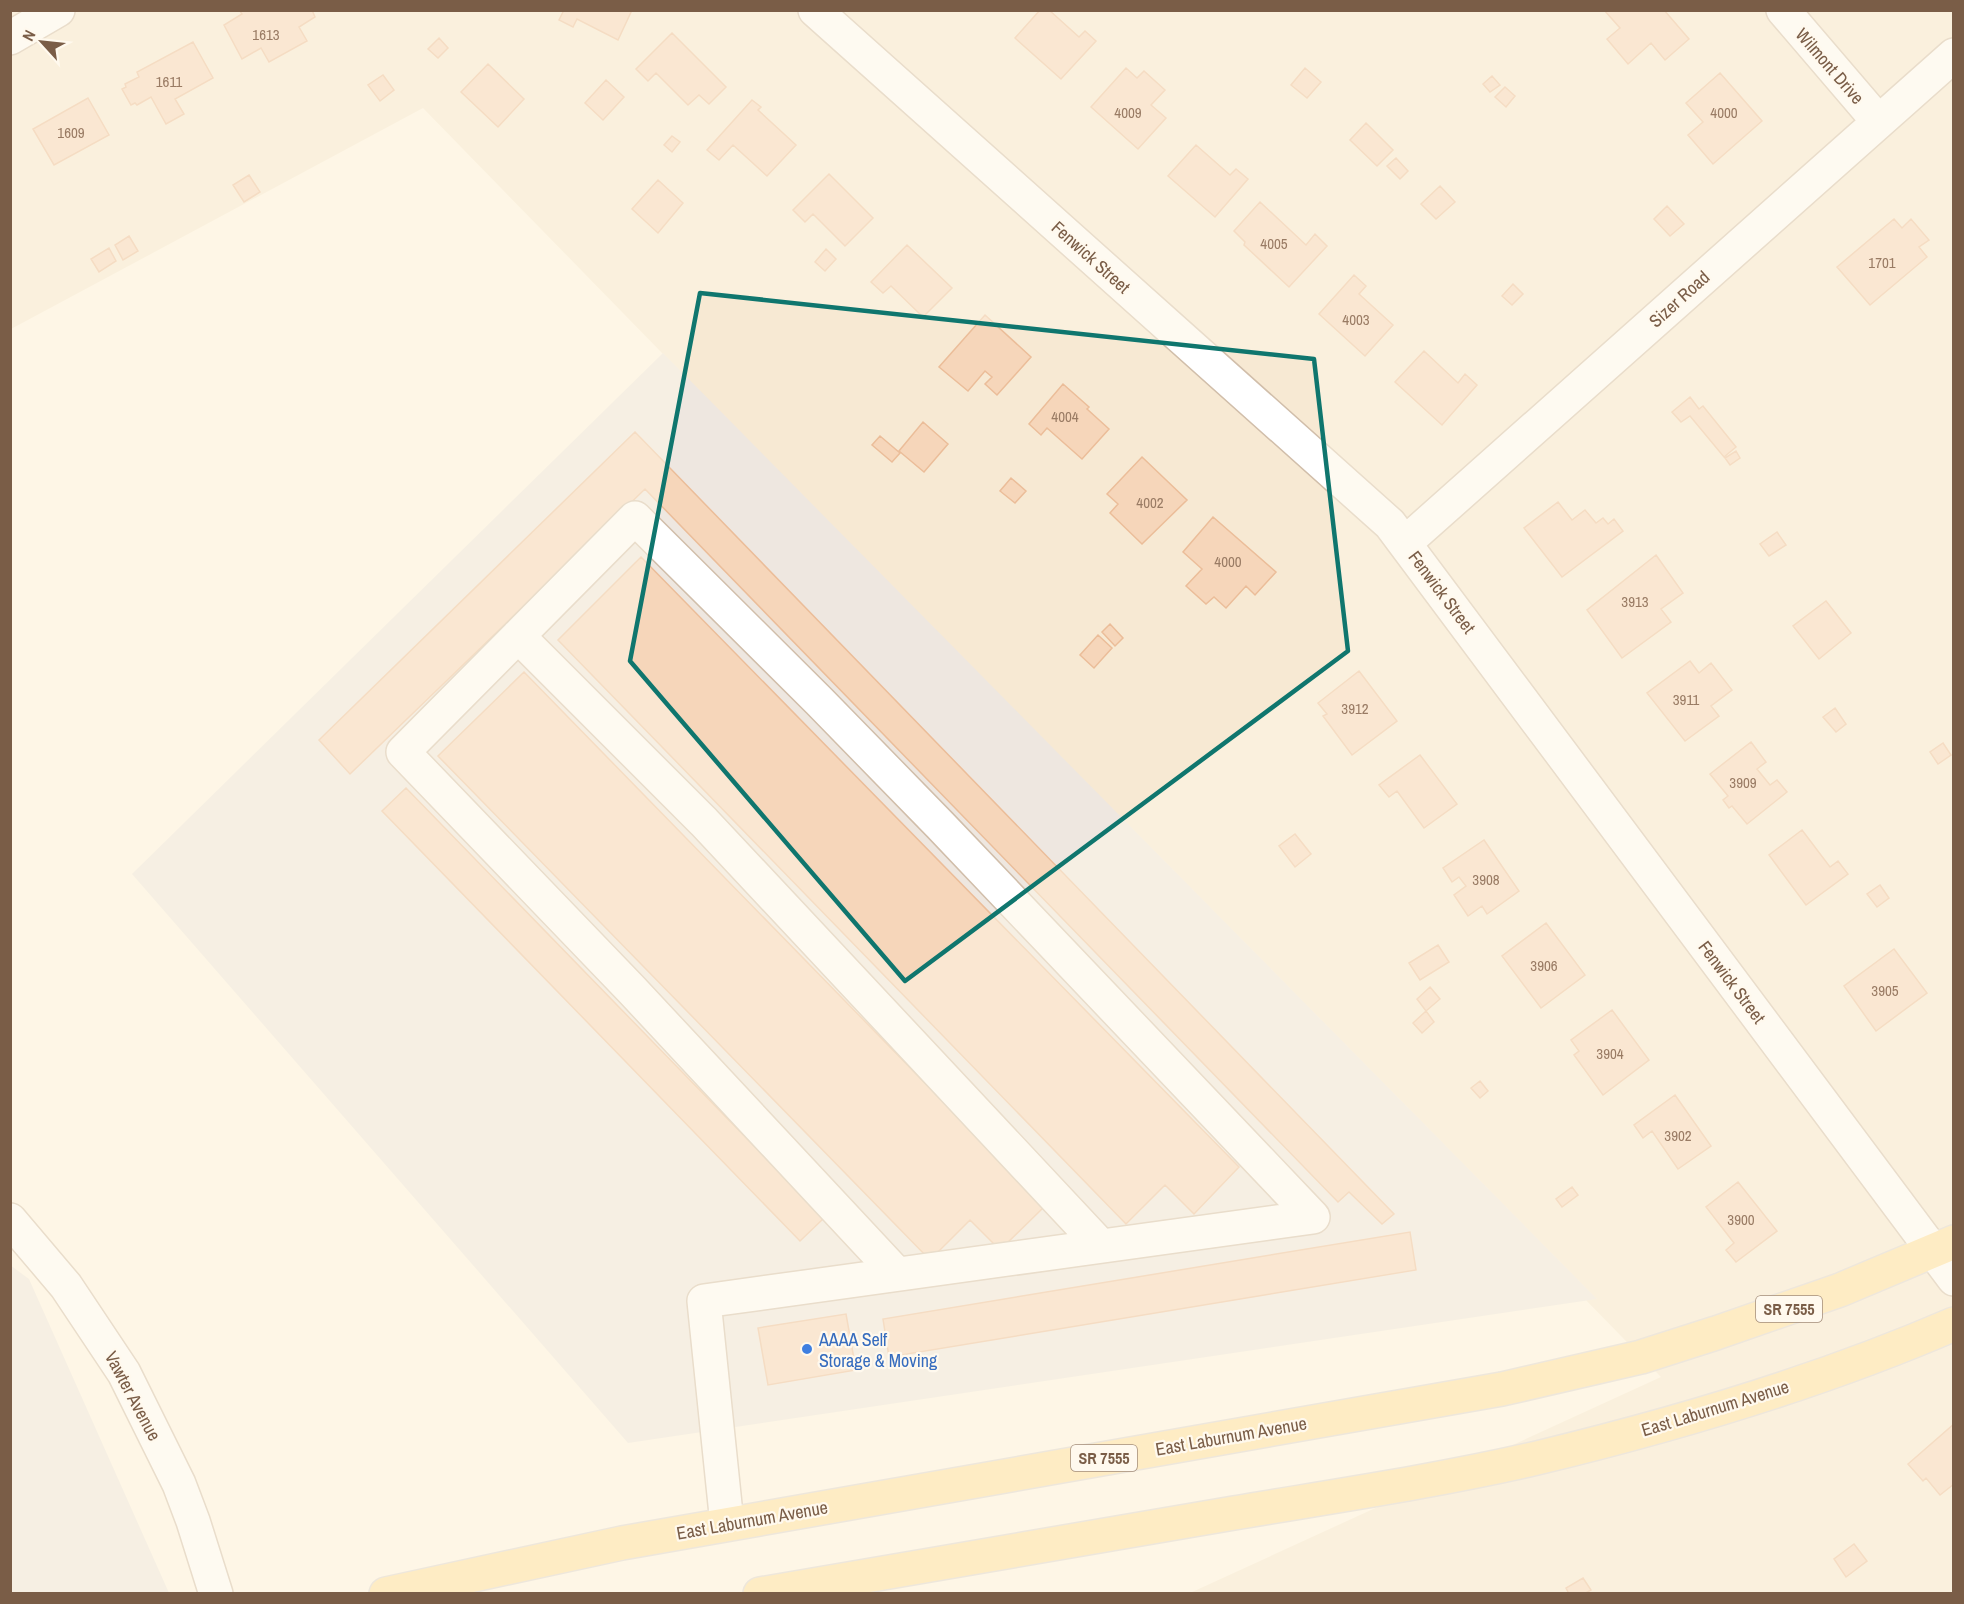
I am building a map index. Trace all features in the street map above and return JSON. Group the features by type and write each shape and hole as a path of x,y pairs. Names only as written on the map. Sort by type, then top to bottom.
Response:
{"main road":[{"name":"East Laburnum Avenue","path":"386,1593 565,1554 727,1524 1502,1389 1641,1357 1726,1330 1840,1290 1944,1247"},
{"name":"East Laburnum Avenue","path":"760,1593 1413,1482 1536,1458 1657,1427 1775,1391 1953,1324"}],"street":[{"path":"10,38 58,10"},
{"name":"Fenwick Street","path":"816,10 1390,524 1944,1247 1953,1279"},
{"name":"Wilmont Drive","path":"1783,10 1878,122"},
{"name":"Sizer Road","path":"1405,543 1953,55"},
{"path":"727,1524 704,1301 1313,1217 949,834 635,518 403,752 897,1274"},
{"path":"518,636 704,822 1101,1246"},
{"name":"Vawter Avenue","path":"10,1220 66,1286 124,1373 179,1484 216,1593"}],"highlighted area":[{"path":"700,293 1314,359 1348,651 905,981 630,661"}],"shaded area":[{"path":"11,11 1953,11 1953,1593 1190,1593 1661,1377 423,108 11,329"},
{"path":"663,353 1597,1299 628,1443 132,874"},
{"path":"10,1265 29,1279 169,1593 11,1593"}],"building":[{"path":"312,10 315,17 299,27 307,41 269,62 261,48 242,59 224,25 242,14 240,11"},
{"path":"564,10 632,10 618,40 577,19 573,27 559,20"},
{"path":"1040,10 1049,10 1079,37 1085,31 1096,41 1061,79 1015,38"},
{"path":"1604,10 1664,10 1689,39 1665,60 1651,43 1628,64 1607,39 1620,28"},
{"path":"672,33 726,87 709,104 699,95 688,105 656,73 648,81 636,69"},
{"path":"439,38 448,48 438,58 428,49"},
{"path":"193,42 213,78 175,99 184,114 166,124 151,97 137,105 135,103 131,105 122,89 126,87 125,84 139,77 137,72"},
{"path":"488,64 524,99 498,127 461,92"},
{"path":"1126,68 1137,78 1144,71 1165,90 1151,105 1166,118 1138,149 1091,107"},
{"path":"1305,68 1321,82 1307,98 1291,85"},
{"path":"1720,73 1762,121 1713,164 1688,135 1703,122 1686,103"},
{"path":"383,75 394,90 380,101 368,85"},
{"path":"1492,76 1500,85 1490,92 1483,84"},
{"path":"606,80 624,97 603,120 585,103"},
{"path":"1505,87 1515,96 1506,107 1495,97"},
{"path":"88,98 109,135 54,165 33,129"},
{"path":"752,100 761,107 758,110 796,145 767,176 733,145 719,160 707,150"},
{"path":"1366,123 1393,150 1377,166 1350,140"},
{"path":"672,136 680,142 672,152 664,145"},
{"path":"1196,145 1230,175 1236,169 1248,179 1215,217 1168,176"},
{"path":"1396,158 1408,171 1400,179 1387,166"},
{"path":"829,174 873,218 845,246 813,214 805,222 793,210"},
{"path":"249,175 260,192 244,202 233,185"},
{"path":"658,180 683,203 658,233 632,209"},
{"path":"1440,186 1455,202 1436,219 1421,204"},
{"path":"1260,202 1306,245 1315,234 1327,246 1289,287 1244,245 1245,242 1234,231"},
{"path":"1667,206 1684,224 1670,236 1654,219"},
{"path":"1894,219 1902,228 1911,219 1929,240 1919,247 1927,257 1870,305 1837,267"},
{"path":"129,236 138,251 123,260 115,245"},
{"path":"907,245 952,288 923,317 891,286 883,293 871,282"},
{"path":"109,248 116,261 99,272 91,259"},
{"path":"826,249 836,259 825,271 815,262"},
{"path":"1354,275 1366,286 1359,294 1393,325 1365,356 1319,314"},
{"path":"1513,284 1523,294 1512,305 1502,296"},
{"path":"985,315 1031,357 997,395 985,384 992,377 985,371 968,391 939,367"},
{"path":"1424,351 1458,383 1465,374 1477,385 1442,425 1395,382"},
{"path":"1063,384 1109,429 1082,459 1047,428 1041,435 1029,424"},
{"path":"1690,397 1699,409 1703,406 1736,447 1724,457 1690,416 1681,422 1672,412"},
{"path":"923,422 948,444 924,472 899,451"},
{"path":"635,432 1394,1214 1382,1224 1349,1192 1338,1202 645,489 350,774 319,740"},
{"path":"880,436 900,453 892,462 872,445"},
{"path":"1736,451 1740,458 1730,465 1725,458"},
{"path":"1142,457 1187,500 1142,544 1110,513 1118,504 1107,494"},
{"path":"1011,478 1026,491 1015,503 1000,491"},
{"path":"1558,502 1572,520 1585,510 1596,523 1603,518 1608,524 1614,519 1623,531 1562,577 1524,528"},
{"path":"1213,517 1276,572 1255,595 1246,586 1226,608 1214,597 1206,604 1186,586 1202,569 1183,552"},
{"path":"1777,532 1786,545 1769,556 1760,544"},
{"path":"1656,555 1683,593 1661,609 1671,622 1622,658 1587,610"},
{"path":"641,557 1239,1167 1194,1214 1165,1185 1126,1224 558,640"},
{"path":"1826,601 1851,633 1819,659 1793,626"},
{"path":"1110,624 1123,638 1115,646 1102,632"},
{"path":"1098,635 1112,648 1094,668 1080,655"},
{"path":"1690,661 1699,673 1711,663 1732,690 1711,706 1719,716 1685,741 1647,693"},
{"path":"1359,671 1397,721 1352,755 1323,716 1327,714 1318,703"},
{"path":"524,672 1045,1206 1000,1250 970,1220 930,1260 438,756"},
{"path":"1835,708 1846,724 1836,732 1823,717"},
{"path":"1751,742 1766,762 1757,769 1770,785 1777,780 1787,792 1747,824 1732,806 1729,808 1723,800 1728,796 1710,774"},
{"path":"1943,743 1951,755 1938,764 1930,752"},
{"path":"1420,755 1457,804 1424,828 1397,791 1389,797 1379,785"},
{"path":"406,788 824,1218 800,1241 382,811"},
{"path":"1802,830 1830,867 1838,861 1848,874 1806,905 1769,855"},
{"path":"1295,834 1311,854 1295,867 1279,846"},
{"path":"1484,840 1519,891 1487,914 1482,906 1468,916 1454,895 1466,886 1459,877 1452,882 1443,868"},
{"path":"1880,885 1889,898 1877,907 1867,894"},
{"path":"1546,923 1585,975 1541,1008 1502,956"},
{"path":"1438,945 1449,962 1420,980 1409,963"},
{"path":"1894,949 1927,993 1876,1031 1844,986"},
{"path":"1430,987 1440,999 1426,1011 1417,999"},
{"path":"1612,1010 1649,1060 1603,1095 1574,1055 1579,1051 1571,1040"},
{"path":"1426,1011 1434,1022 1422,1033 1413,1023"},
{"path":"1480,1081 1488,1091 1480,1098 1471,1088"},
{"path":"1675,1095 1711,1146 1678,1169 1652,1131 1643,1138 1634,1125"},
{"path":"1738,1182 1777,1231 1736,1262 1726,1250 1734,1243 1706,1207"},
{"path":"1572,1187 1578,1195 1562,1207 1556,1199"},
{"path":"1410,1232 1416,1270 889,1357 883,1319"},
{"name":"AAAA Self Storage & Moving","path":"846,1314 856,1370 768,1385 758,1328"},
{"path":"1954,1424 1954,1484 1940,1495 1926,1478 1923,1481 1908,1464"},
{"path":"1854,1544 1867,1561 1846,1577 1834,1559"},
{"path":"1583,1578 1591,1590 1584,1594 1569,1594 1566,1588"}],"place":[{"name":"AAAA Self Storage & Moving","path":"807,1349"}]}
